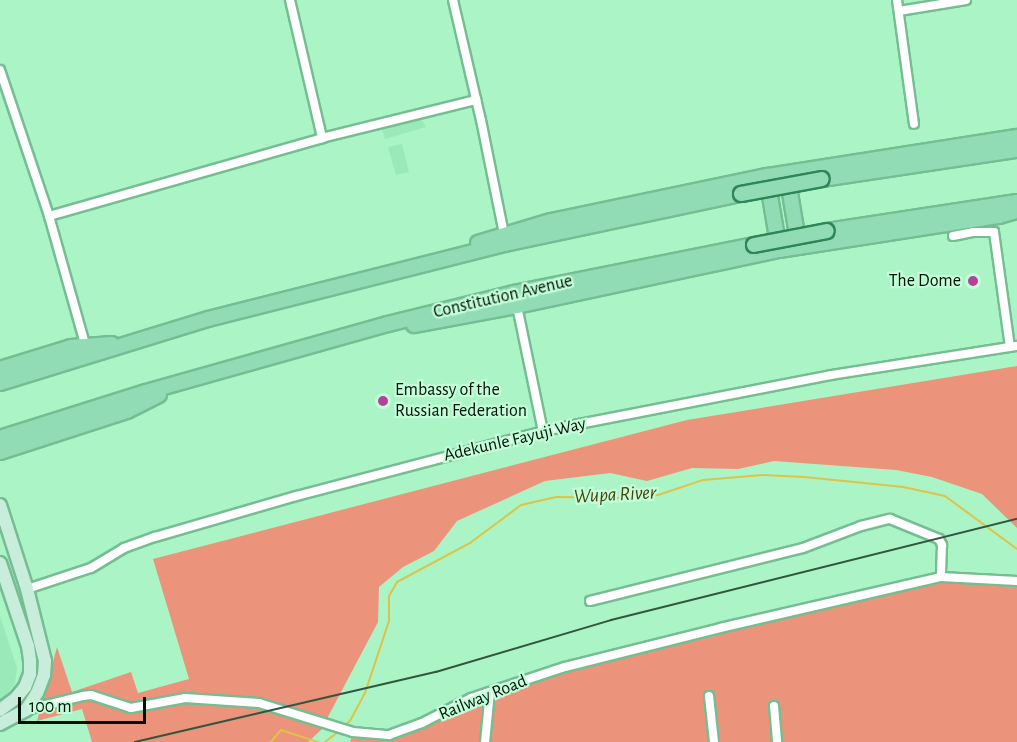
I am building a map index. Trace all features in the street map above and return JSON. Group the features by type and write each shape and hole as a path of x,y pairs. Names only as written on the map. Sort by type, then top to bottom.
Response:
{"main road":[{"path":"406,270 504,234 767,176 1017,137"},
{"path":"0,383 208,319 505,244 822,179 1017,150"},
{"path":"786,172 799,247"},
{"path":"767,176 779,250"},
{"name":"Constitution Avenue","path":"4,436 196,377 388,324 514,293 754,244 1017,202"},
{"path":"388,324 430,324 779,250 999,216 1017,211"},
{"path":"0,369 85,344 129,343"},
{"path":"0,452 127,411 196,377"}],"street":[{"path":"290,0 322,138"},
{"path":"453,0 504,234"},
{"path":"897,0 914,124"},
{"path":"899,11 966,0"},
{"path":"0,70 49,216 85,344"},
{"path":"49,216 322,138 476,100"},
{"path":"952,236 994,232 1014,346"},
{"path":"517,306 543,431"},
{"name":"Adekunle Fayuji Way","path":"27,589 91,568 124,549 155,537 296,496 543,431 831,375 1014,346"},
{"path":"0,505 27,589 45,660 44,675 37,693 26,710 0,724"},
{"path":"590,601 802,548 861,526 890,519 939,539 942,544 941,577"},
{"path":"0,563 28,646 30,661 25,687 16,698 0,710"},
{"name":"Railway Road","path":"26,710 83,696 98,697 131,708 185,698 259,703 353,732 378,736 399,733 490,692 565,667 709,630 941,577 1017,581"},
{"path":"485,742 490,692"},
{"path":"710,696 714,742"},
{"path":"774,705 777,742"}],"shaded area":[{"path":"421,119 426,127 385,139 382,129"},
{"path":"402,144 409,172 396,175 388,147"},
{"path":"1017,366 1017,528 982,494 932,477 896,470 774,461 738,469 692,468 647,481 610,473 545,481 457,521 434,551 403,567 379,587 378,622 321,730 308,742 92,742 82,709 37,721 57,647 72,692 131,672 138,693 189,679 153,559 687,420"},
{"path":"941,577 1017,581 1017,742 350,742 353,732 378,736 565,667"},
{"path":"0,616 17,668 15,683 0,703"}],"waterway":[{"name":"Wupa River","path":"343,727 350,721 365,693 389,621 389,596 397,582 470,543 521,505 556,497 623,498 658,495 703,480 763,475 804,477 903,487 945,496 1017,549"},
{"name":"Wupa River","path":"271,742 281,730 319,742"},
{"name":"Wupa River","path":"325,742 339,731"}],"tram line":[{"path":"135,742 436,672 611,620 1017,519"}],"place":[{"name":"The Dome","path":"973,281"},
{"name":"Embassy of the Russian Federation","path":"383,401"}]}
